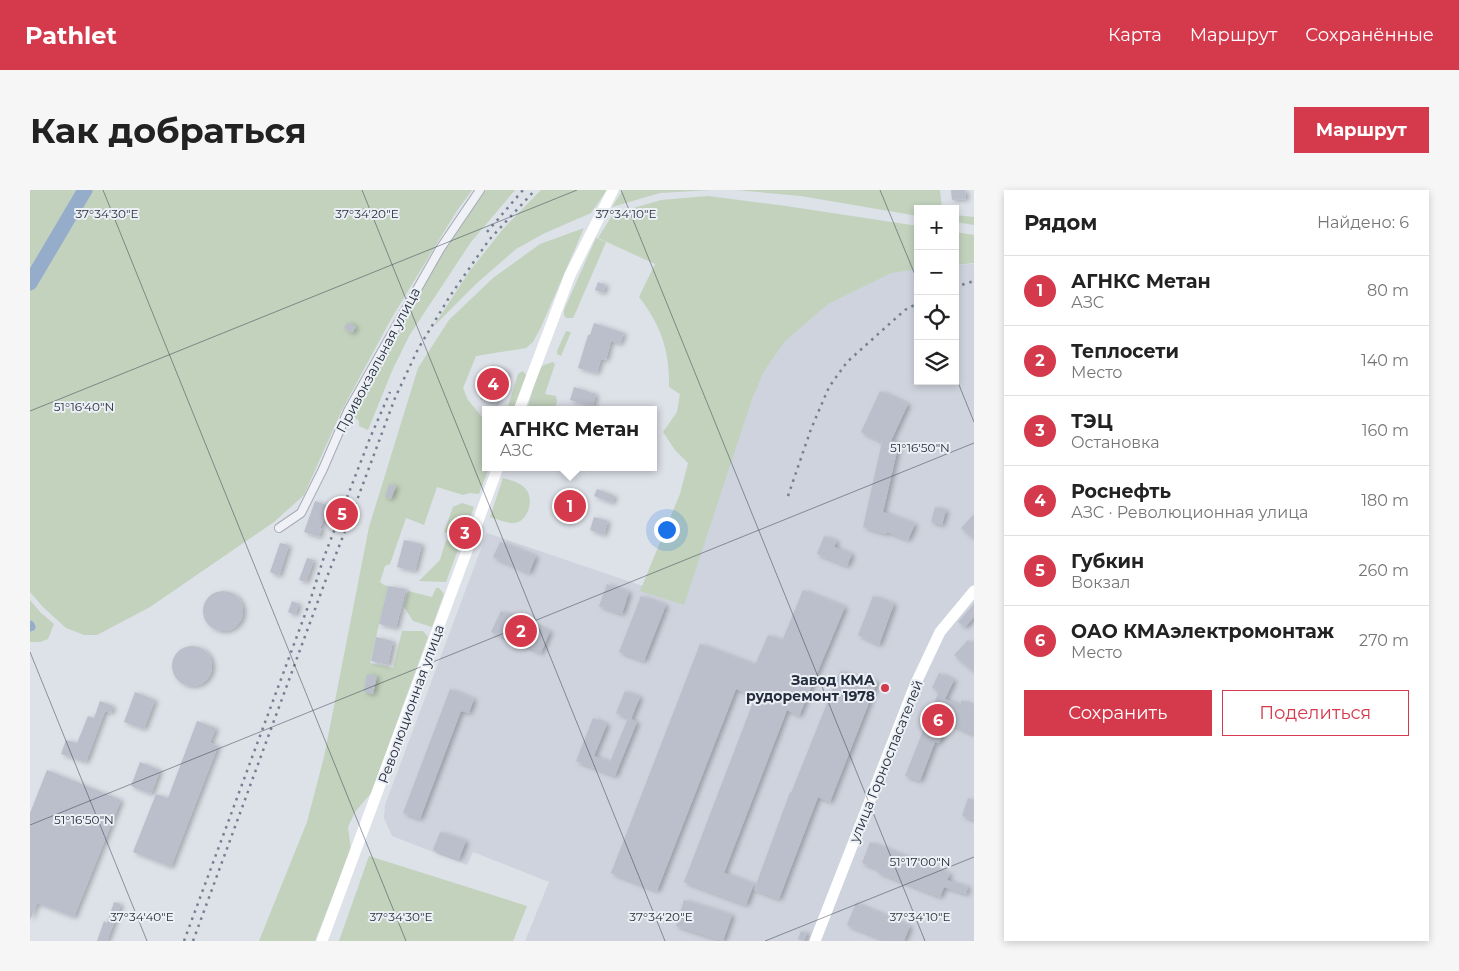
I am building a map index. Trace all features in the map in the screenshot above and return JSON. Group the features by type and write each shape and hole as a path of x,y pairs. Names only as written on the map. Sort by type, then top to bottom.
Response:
{"street":[{"name":"Привокзальная улица","path":"279,528 301,513 323,469 348,411 440,249 480,190"},
{"path":"521,406 570,275 613,192"},
{"name":"Революционная улица","path":"322,941 497,471"},
{"name":"улица Горноспасателей","path":"815,941 915,685 940,632 974,591"}],"shaded area":[{"path":"974,264 974,941 525,941 549,882 473,852 467,865 392,836 384,818 385,805 487,533 675,597 744,396 775,345 831,298 893,269 914,268 914,385 959,385 959,265"}],"green space":[{"path":"30,190 472,190 456,212 391,319 341,412 304,495 274,522 150,607 97,635 84,635 66,628 30,592"},
{"path":"486,190 515,190 471,242 409,336 392,371 368,430 359,426 359,421 353,416 390,345 448,242"},
{"path":"541,190 607,190 591,213 545,233 516,249 477,283 433,327 469,272 503,229"},
{"path":"623,190 711,190 660,193 612,207"},
{"path":"736,190 940,190 942,205 914,205 914,215 801,196"},
{"path":"708,196 914,225 914,270 891,273 828,304 785,341 764,371 752,399 684,605 640,591 680,494 688,463 675,450 663,432 677,412 680,394 669,387 668,362 663,339 647,307 639,297 655,264 598,238 613,214 661,200"},
{"path":"959,215 974,217 974,225 959,223"},
{"path":"584,228 533,342 526,348 476,356 463,388 468,400 482,417 482,471 488,471 479,494 470,493 463,495 437,487 424,525 406,518 390,564 385,566 380,582 388,586 370,663 393,668 402,631 423,631 428,637 371,793 355,812 348,827 351,850 315,941 259,941 307,822 324,757 369,527 418,368 449,320 493,278 540,244"},
{"path":"959,233 974,235 974,263 959,265"},
{"path":"596,238 606,242 573,318 566,318 564,310"},
{"path":"566,331 571,332 561,356 557,354 557,351"},
{"path":"553,362 555,364 545,394 556,396 556,406 528,406 538,370 544,365"},
{"path":"523,371 526,375 515,406 508,406 518,374"},
{"path":"503,478 514,481 528,492 529,509 523,519 518,522 507,522 490,517"},
{"path":"462,503 474,507 467,527 462,525 458,536 444,532 453,507"},
{"path":"446,540 460,544 446,582 419,581 440,560"},
{"path":"436,588 439,588 444,594 432,627 413,621 404,607 408,591 432,597"},
{"path":"30,600 54,624 48,639 40,642 30,642 30,630 33,633 30,620"},
{"path":"369,856 527,906 513,941 339,941"}],"building":[{"path":"951,190 965,190 966,199 952,200"},
{"path":"598,282 606,285 603,293 595,290"},
{"path":"348,322 356,327 352,333 344,328"},
{"path":"594,323 624,333 620,344 611,341 606,360 601,359 597,373 578,368 588,335 590,335"},
{"path":"492,365 508,371 505,381 502,380 497,392 500,393 495,405 480,399 491,376 489,375"},
{"path":"574,387 596,394 593,406 570,400"},
{"path":"880,391 908,404 891,441 899,443 883,512 915,524 908,540 887,532 886,534 863,527 882,442 861,432"},
{"path":"389,484 396,486 391,499 385,497"},
{"path":"597,489 615,496 612,503 594,496"},
{"path":"315,501 330,506 320,528 322,528 319,537 304,532"},
{"path":"935,507 946,510 942,525 931,522"},
{"path":"974,514 974,539 961,528"},
{"path":"594,517 608,521 604,535 590,530"},
{"path":"824,536 837,541 834,547 852,554 847,566 817,554"},
{"path":"404,540 422,544 415,571 397,567"},
{"path":"500,542 536,556 529,573 493,557"},
{"path":"280,543 289,545 279,576 270,572"},
{"path":"307,558 314,560 306,582 299,580"},
{"path":"607,584 629,592 622,614 599,606"},
{"path":"388,586 406,589 396,628 379,624"},
{"path":"803,590 845,607 799,716 787,710 724,873 754,884 746,905 684,882 755,697 736,689 657,891 611,873 700,644 755,665 768,635 782,641"},
{"path":"223,591 234,594 240,600 243,611 240,622 234,628 223,631 212,628 206,622 203,611 206,600 212,594"},
{"path":"641,596 666,605 644,661 619,652"},
{"path":"873,596 894,604 879,645 858,635"},
{"path":"292,601 299,604 295,615 288,612"},
{"path":"974,604 974,617 965,627 958,622"},
{"path":"501,611 550,631 541,653 491,632"},
{"path":"376,637 393,641 388,665 371,661"},
{"path":"968,640 974,645 974,672 954,655"},
{"path":"192,646 206,652 212,666 206,680 192,686 178,680 172,666 178,652"},
{"path":"840,671 877,682 830,802 818,797 779,899 754,890 790,792"},
{"path":"939,673 954,680 945,699 960,705 962,700 974,706 974,735 947,723 939,743 935,742 920,781 905,776 939,691 932,688"},
{"path":"367,674 377,676 373,694 364,692"},
{"path":"450,689 474,699 469,713 461,711 420,819 403,813"},
{"path":"625,691 640,697 631,719 616,713"},
{"path":"135,692 155,700 144,729 124,722"},
{"path":"100,701 113,706 111,713 105,711 86,762 61,754 66,740 77,743 88,716 94,718"},
{"path":"593,718 607,724 594,756 610,762 628,718 637,722 615,776 576,761"},
{"path":"197,721 216,728 210,743 218,746 171,867 133,852 156,794 168,798"},
{"path":"140,762 160,770 151,794 131,786"},
{"path":"47,770 121,800 74,917 37,903 30,920 30,813"},
{"path":"968,798 974,800 974,820 962,816"},
{"path":"440,832 466,841 459,859 433,850"},
{"path":"870,842 950,874 947,880 968,887 966,894 944,887 940,897 877,872 878,869 862,863"},
{"path":"684,900 732,915 723,941 676,926"},
{"path":"114,902 121,904 107,941 97,941 104,921 107,923"},
{"path":"856,903 910,926 904,941 886,941 847,925"},
{"path":"801,931 807,933 804,941 798,939"}],"waterway":[{"path":"30,283 85,190"}],"railway":[{"path":"487,232 523,190"},
{"path":"193,941 395,398 418,349 450,296 489,240 535,190"},
{"path":"959,286 974,281"},
{"path":"788,496 811,429 829,387 847,362 905,310 914,305"},
{"path":"184,941 310,601 324,557 390,392"}],"place":[{"name":"Роснефть","path":"493,384"},
{"name":"АГНКС Метан","path":"570,506"},
{"name":"Губкин","path":"342,514"},
{"name":"ТЭЦ","path":"465,533"},
{"name":"Теплосети","path":"521,631"},
{"name":"Завод КМА рудоремонт 1978","path":"885,688"},
{"name":"ОАО КМАэлектромонтаж","path":"938,720"}]}
